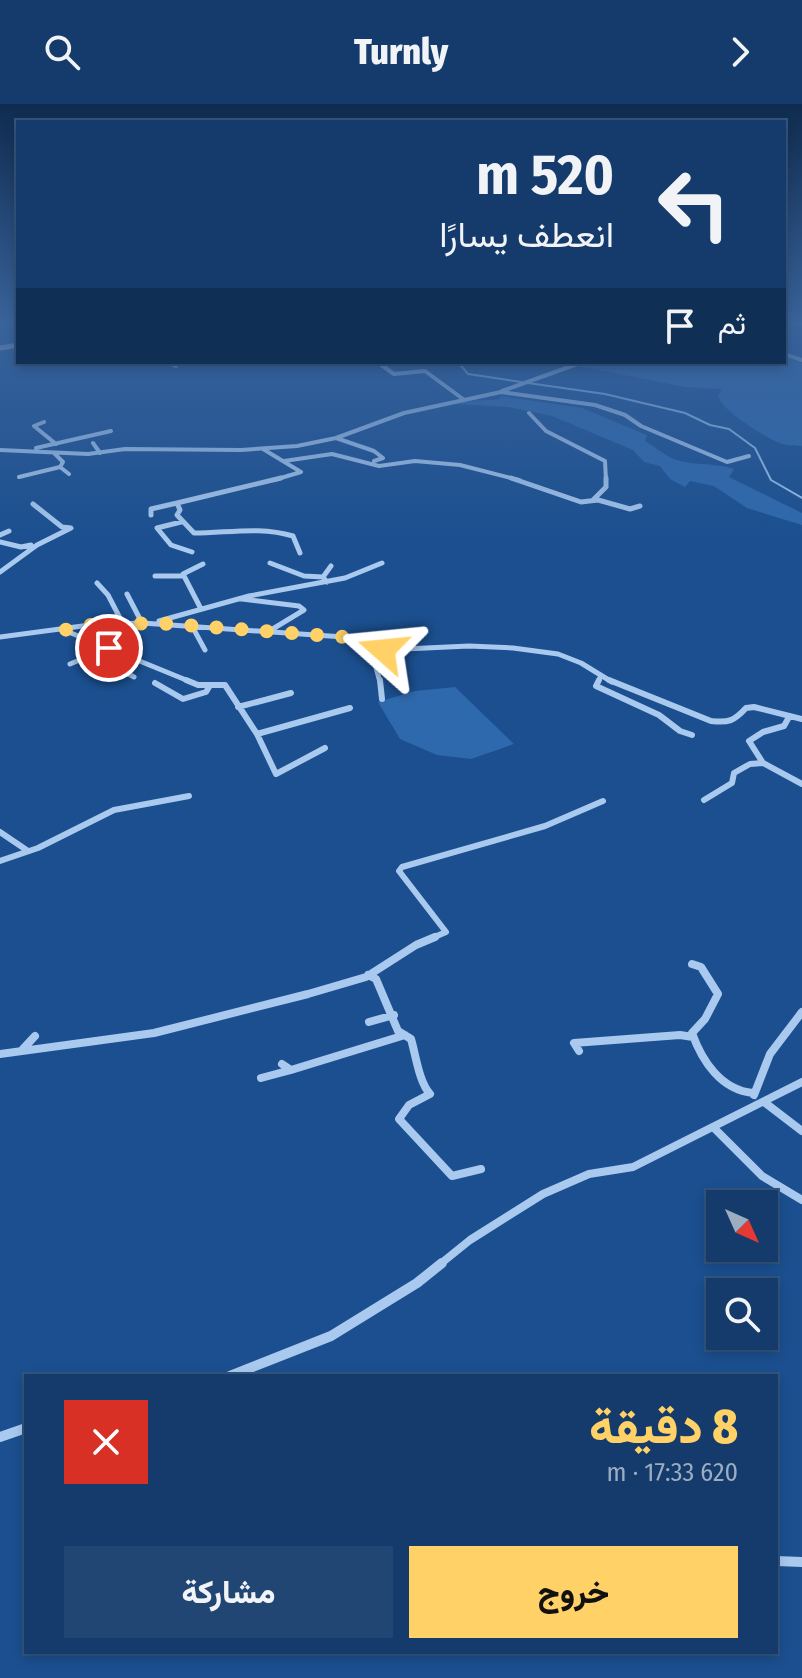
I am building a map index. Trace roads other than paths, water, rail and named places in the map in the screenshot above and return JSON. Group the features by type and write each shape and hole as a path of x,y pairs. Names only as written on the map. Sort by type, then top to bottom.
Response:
{"street":[{"path":"455,393 463,399"},
{"path":"39,447 54,453 100,453 125,449 263,449 336,438 404,413 493,393"},
{"path":"512,393 595,405 625,415 641,426 727,462 749,456"},
{"path":"529,413 536,417 543,430 605,461 606,487 593,500"},
{"path":"44,422 34,426 56,444"},
{"path":"0,450 24,450 111,431"},
{"path":"336,438 374,451 383,458 374,461"},
{"path":"93,443 100,453"},
{"path":"151,515 151,509 301,472 263,449"},
{"path":"19,477 60,467 63,462 54,453"},
{"path":"284,461 332,454 379,466 415,461 460,465 527,482 581,502 593,500 630,509 640,506"},
{"path":"60,467 69,474"},
{"path":"177,503 180,510 177,515 194,533 281,531 293,536 300,553"},
{"path":"0,572 37,545 71,528 62,527 33,504"},
{"path":"181,522 157,528 171,545 192,552"},
{"path":"0,535 9,531"},
{"path":"0,542 21,547 37,545"},
{"path":"270,563 325,580"},
{"path":"154,623 241,598 368,571 382,563"},
{"path":"201,609 183,572 203,564"},
{"path":"325,580 331,566"},
{"path":"155,576 184,576"},
{"path":"97,583 108,595 123,624"},
{"path":"127,594 142,623"},
{"path":"241,598 303,608 303,612 275,624 266,633"},
{"path":"0,637 154,623 344,637 383,650 469,646 543,652 581,663 620,687 711,721 727,723 735,720 746,708 754,707 802,719"},
{"path":"192,626 205,650"},
{"path":"64,630 198,685 225,685 257,734 276,774 325,748"},
{"path":"370,646 379,673 382,699"},
{"path":"70,664 109,648"},
{"path":"91,654 134,677"},
{"path":"601,676 596,686 659,715 680,731 692,735"},
{"path":"155,683 183,699 206,692 209,687"},
{"path":"238,707 291,693"},
{"path":"257,734 350,708"},
{"path":"789,717 784,726 763,732 749,741 763,763 802,784"},
{"path":"704,800 732,783 734,773 750,764 763,763"},
{"path":"0,861 114,810 189,796"},
{"path":"0,1054 154,1033 308,994 368,975 416,945 446,932 399,871 402,867 545,826 603,801"},
{"path":"0,832 28,851"},
{"path":"692,964 701,967 718,994 705,1019 692,1033 696,1047 720,1079 741,1094 753,1093"},
{"path":"368,975 376,979 377,988 394,1015 398,1031 411,1039 416,1063 423,1077 422,1085 430,1094 409,1105 399,1119 452,1176 481,1169"},
{"path":"753,1093 770,1054 802,1012"},
{"path":"369,1022 394,1015"},
{"path":"261,1078 405,1035"},
{"path":"579,1051 574,1043 680,1035 693,1037"},
{"path":"20,1052 35,1036"},
{"path":"282,1064 291,1070"},
{"path":"240,1374 331,1336 362,1318 417,1283 470,1240 543,1194 589,1174 633,1167 802,1082"},
{"path":"753,1093 761,1103 802,1131"},
{"path":"714,1128 762,1176 802,1200"},
{"path":"0,1437 24,1429"},
{"path":"778,1560 802,1562"}],"waterway":[{"path":"601,393 685,413 710,425 729,429 755,448 771,480 802,498"}]}
